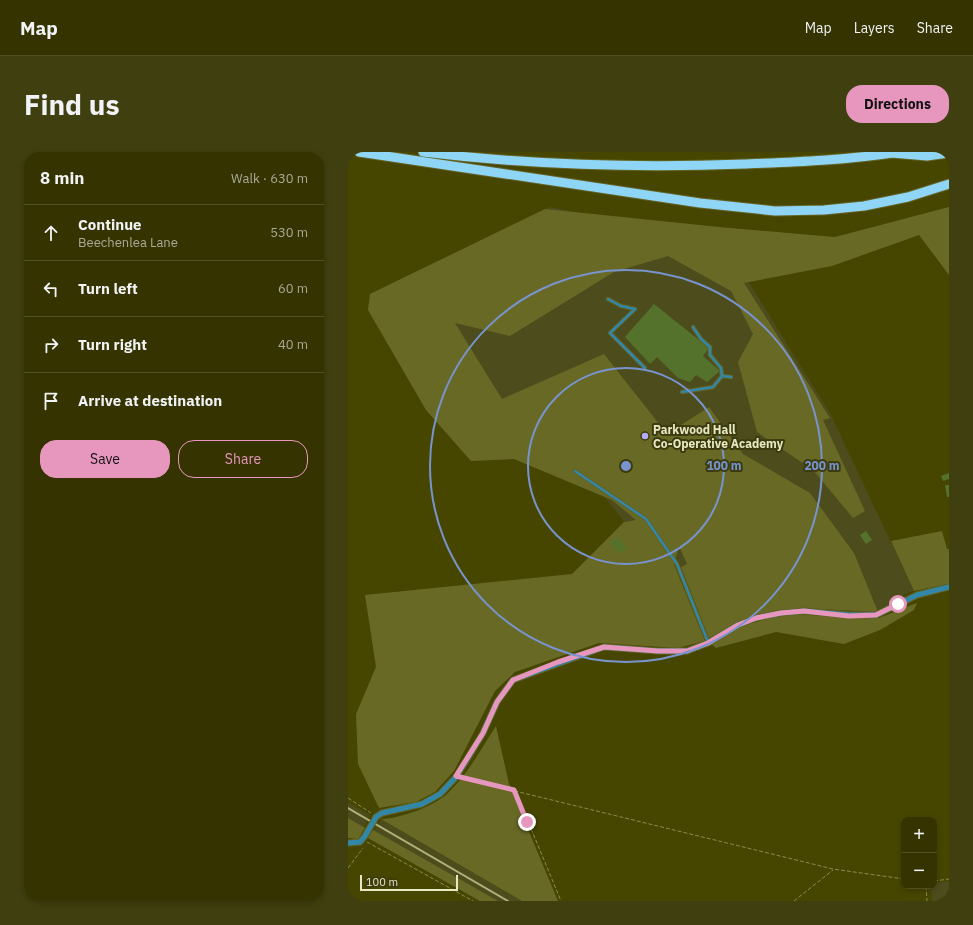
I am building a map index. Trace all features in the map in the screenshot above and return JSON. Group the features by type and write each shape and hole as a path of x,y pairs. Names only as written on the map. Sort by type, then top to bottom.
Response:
{"highway":[{"path":"359,152 700,203 775,211 808,211 864,206 908,197 949,184"},
{"path":"423,152 502,160 646,166 770,163 895,153 927,156 949,153"}],"street":[{"path":"348,843 360,842 365,838 376,817 382,813 422,804 440,794 456,776 483,733 497,702 513,680 604,647 658,651 687,651 708,643 738,625 756,618 781,613 804,611 849,616 876,615 917,595 949,587"}],"lane":[{"path":"608,299 621,306 635,309 610,333 645,368"},
{"path":"682,392 713,386 722,376 721,368 710,355 710,347 701,339 693,327"},
{"path":"722,376 731,377"},
{"path":"575,470 646,519 678,564 708,643"}],"path":[{"path":"456,776 833,869 901,879"},
{"path":"514,790 561,901"},
{"path":"348,798 376,817"},
{"path":"348,868 362,850 365,838 473,901"},
{"path":"794,901 833,869"},
{"path":"937,881 949,879"},
{"path":"926,889 927,901"}],"shaded area":[{"name":"Parkwood Hall Co-Operative Academy","path":"550,207 724,242 830,413 914,591 905,594 878,612 869,614 781,611 754,616 709,638 679,563 637,520 624,522 604,496 514,459 471,461 426,410 368,310 370,294"},
{"name":"Parkwood Hall Co-Operative Academy","path":"949,207 949,275 919,235 832,266 744,283 830,418 823,420 865,511 853,518 813,470 757,432 738,362 753,334 731,291 668,256 614,272 510,336 455,323 502,399 604,354 667,434 709,407 743,454 810,493 854,553 878,612 803,608 754,616 709,638 681,567 687,564 679,546 674,564 705,641 678,648 599,643 515,672 495,691 454,771 435,792 416,802 379,808 358,764 356,714 376,667 365,595 572,574 624,522 636,520 612,500 514,459 471,461 426,410 368,310 370,294 545,209 835,237"},
{"path":"942,531 947,549 949,549 949,584 914,591 891,541"},
{"path":"917,603 914,610 880,630 844,644 776,632 716,648 711,644 742,626 784,614 879,618"},
{"path":"496,726 509,784 558,901 522,901 381,819 397,817 416,811 435,803 442,798 455,786 468,770"},
{"path":"348,802 370,815 361,834 348,827"},
{"path":"348,818 365,828 358,839 348,838"},
{"path":"381,819 522,901 480,901 368,838"},
{"path":"373,830 498,901 480,901 368,838"},
{"path":"949,881 949,901 932,901 931,889 937,889 937,883"}],"building":[{"path":"654,304 709,348 703,356 720,371 707,382 696,375 690,382 678,378 657,357 650,364 625,337"},
{"path":"949,473 949,479 943,481 941,476"},
{"path":"945,485 949,485 949,497 947,497"},
{"path":"866,531 872,540 866,544 860,535"},
{"path":"618,537 627,548 619,554 610,543"}],"railway":[{"path":"348,808 508,901"}],"place":[{"name":"Parkwood Hall Co-Operative Academy","path":"645,436"}],"route":[{"path":"527,822 514,790 456,776 483,733 497,702 513,680 558,662 604,647 658,651 687,651 708,643 738,625 756,618 781,613 804,611 849,616 876,615 883,613 898,604"}]}
